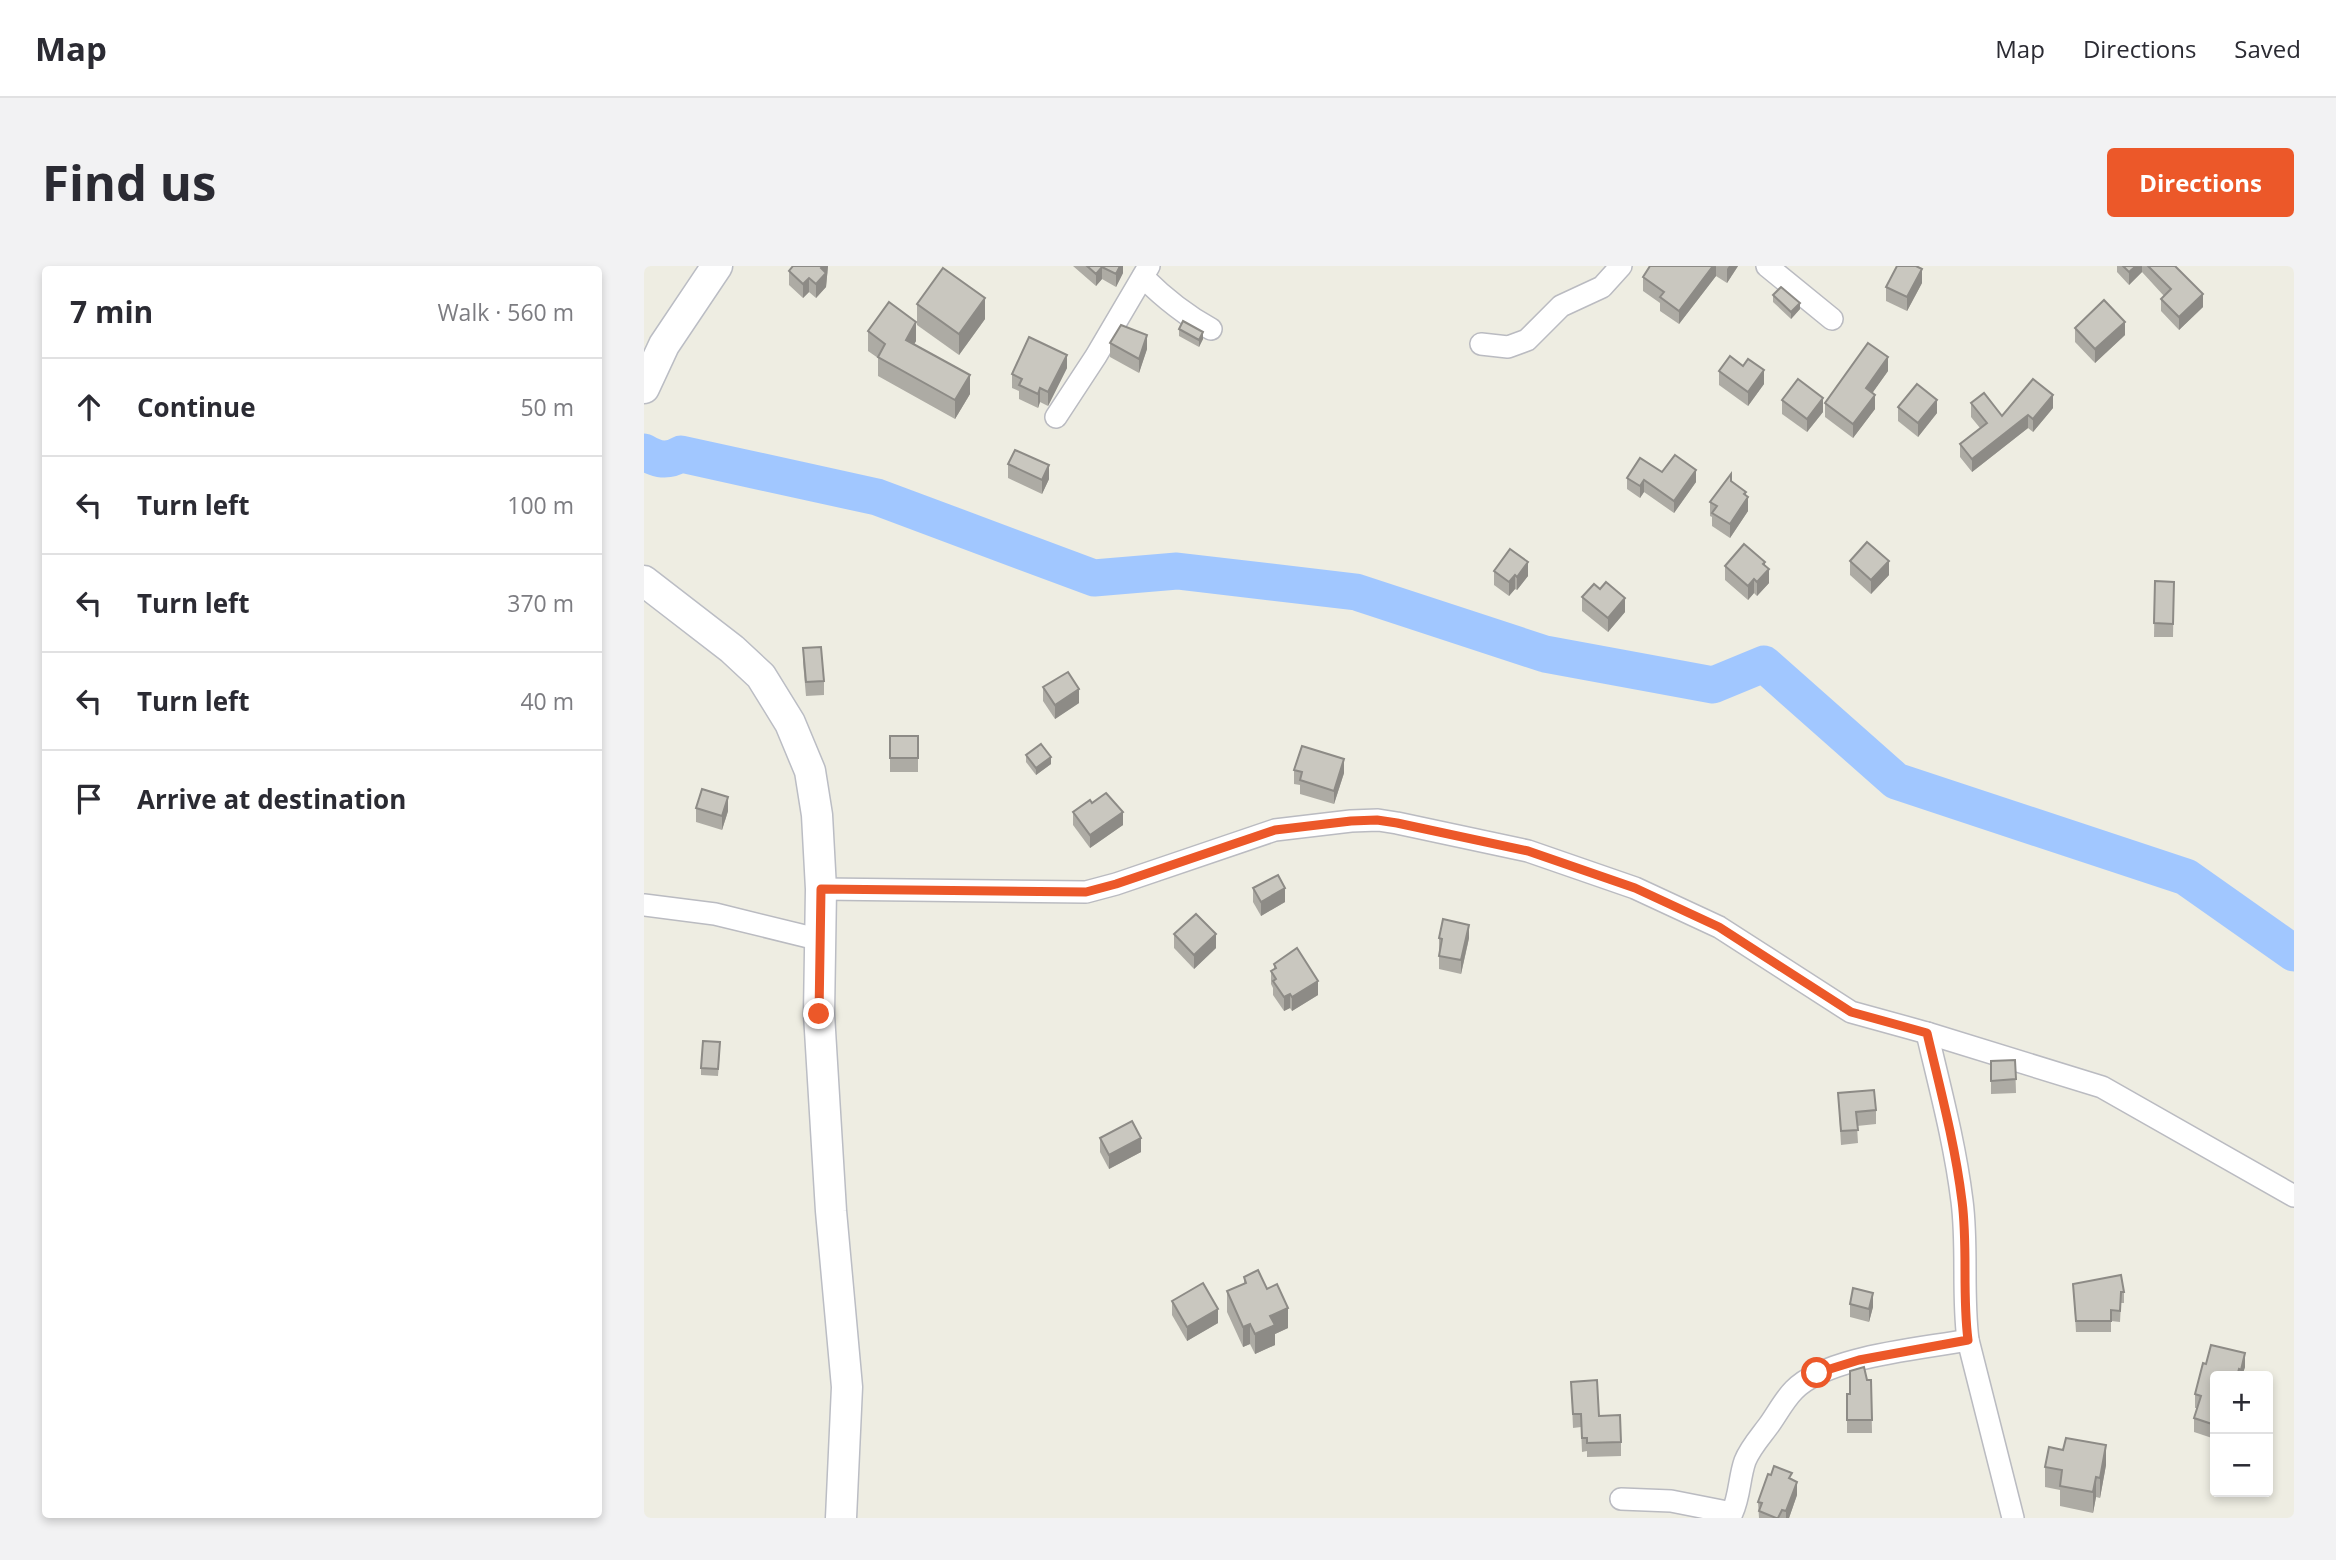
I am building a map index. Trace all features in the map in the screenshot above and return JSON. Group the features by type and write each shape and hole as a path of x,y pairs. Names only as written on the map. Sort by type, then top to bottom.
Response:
{"main road":[{"path":"644,388 664,345 718,266"},
{"path":"644,581 732,649 761,676 790,723 810,771 817,815 821,889 819,1014 831,1211 846,1387 841,1518"}],"street":[{"path":"1481,344 1508,347 1527,340 1561,306 1602,287 1621,266"},
{"path":"1767,266 1832,319"},
{"path":"1056,417 1146,271 1172,304 1211,329"},
{"path":"821,889 1086,892 1275,830 1351,821 1377,820 1397,823 1528,851 1635,888 1719,927 1851,1012 2102,1087 2294,1196"},
{"path":"644,905 715,914 821,940"},
{"path":"1927,1033 1950,1129 1962,1202 1965,1320 1968,1340 2013,1518"},
{"path":"1621,1499 1671,1501 1732,1513 1745,1461 1752,1448 1793,1391 1806,1380 1817,1373 1859,1360 1968,1340"}],"building":[{"path":"793,266 823,266 821,268 826,273 816,284 809,278 803,284 789,271"},
{"path":"1087,266 1120,266 1116,274 1102,267 1096,274"},
{"path":"1650,266 1713,266 1679,311 1660,297 1664,292 1643,277"},
{"path":"1897,266 1916,266 1922,269 1907,297 1886,287"},
{"path":"2123,266 2136,266 2129,272"},
{"path":"2148,266 2175,266 2203,294 2179,317 2161,299 2171,289"},
{"path":"943,268 985,298 959,334 917,304"},
{"path":"1781,287 1800,303 1791,312 1773,295"},
{"path":"2104,300 2125,322 2095,349 2075,328"},
{"path":"889,302 916,322 906,340 970,375 955,400 878,357 885,344 868,331"},
{"path":"1183,321 1203,332 1199,340 1179,329"},
{"path":"1121,325 1147,335 1139,359 1110,343"},
{"path":"1029,337 1067,355 1048,392 1040,388 1038,394 1019,385 1022,379 1012,374"},
{"path":"1868,343 1888,357 1866,388 1875,395 1853,424 1825,403"},
{"path":"1730,356 1743,366 1748,359 1764,370 1748,392 1719,371"},
{"path":"1798,379 1823,398 1807,419 1782,400"},
{"path":"2033,379 2053,395 2033,419 2028,415 1972,459 1960,444 1987,423 1971,403 1984,393 2002,416"},
{"path":"1917,384 1937,400 1918,423 1898,407"},
{"path":"1015,450 1049,465 1042,480 1008,464"},
{"path":"1675,455 1696,470 1674,501 1644,480 1640,486 1627,478 1640,458 1662,472"},
{"path":"1731,474 1731,481 1746,492 1744,494 1748,497 1730,524 1712,513 1717,506 1710,502"},
{"path":"1867,542 1889,561 1871,580 1850,561"},
{"path":"1744,544 1765,562 1763,564 1769,569 1757,582 1754,579 1748,586 1725,566"},
{"path":"1510,549 1528,562 1517,577 1515,575 1509,582 1494,571"},
{"path":"2155,581 2174,582 2173,624 2154,623"},
{"path":"1606,582 1625,598 1608,618 1582,597 1594,584 1600,589"},
{"path":"821,647 824,681 806,682 803,648"},
{"path":"1068,672 1079,689 1055,705 1043,687"},
{"path":"890,736 918,736 918,758 890,758"},
{"path":"1041,744 1051,757 1036,768 1026,755"},
{"path":"1302,746 1344,759 1334,791 1300,780 1302,772 1294,770"},
{"path":"702,789 728,797 722,816 696,808"},
{"path":"1106,793 1123,812 1090,835 1073,812"},
{"path":"1278,875 1285,888 1261,902 1253,888"},
{"path":"1196,914 1216,934 1194,955 1174,934"},
{"path":"1443,919 1469,925 1461,960 1439,956"},
{"path":"1297,948 1318,981 1292,997 1290,994 1284,997 1273,981 1276,979 1271,971 1276,968 1274,964"},
{"path":"703,1041 720,1042 718,1069 701,1068"},
{"path":"2015,1060 2016,1079 1991,1081 1991,1061"},
{"path":"1874,1090 1876,1110 1856,1112 1858,1130 1841,1131 1838,1093"},
{"path":"1132,1121 1141,1138 1109,1155 1100,1138"},
{"path":"1258,1270 1267,1289 1277,1284 1288,1308 1270,1316 1275,1325 1255,1334 1250,1324 1243,1327 1227,1291 1246,1283 1244,1277"},
{"path":"2121,1275 2124,1292 2121,1292 2120,1311 2111,1310 2111,1321 2076,1321 2073,1284"},
{"path":"1203,1283 1218,1309 1187,1327 1172,1301"},
{"path":"1853,1288 1873,1293 1869,1309 1850,1304"},
{"path":"2211,1345 2245,1353 2241,1370 2210,1371 2210,1423 2194,1418 2201,1396 2195,1394 2203,1363 2206,1364"},
{"path":"1864,1367 1867,1380 1871,1380 1872,1420 1847,1420 1850,1371"},
{"path":"1597,1380 1599,1416 1620,1415 1621,1442 1587,1443 1587,1438 1582,1438 1581,1414 1573,1414 1571,1382"},
{"path":"2066,1438 2106,1445 2100,1478 2096,1477 2093,1492 2060,1486 2062,1470 2045,1467 2049,1447 2063,1450"},
{"path":"1774,1466 1792,1473 1789,1478 1797,1482 1786,1511 1782,1510 1778,1518 1759,1511 1762,1503 1758,1502 1768,1474 1771,1475"}],"waterway":[{"path":"644,452 662,459 681,454 877,497 1094,578 1177,571 1356,592 1545,654 1713,685 1764,664 1896,781 2186,877 2294,953"}],"route":[{"path":"819,1014 821,889 1086,892 1275,830 1377,820 1528,851 1635,888 1719,927 1851,1012 1927,1033 1950,1129 1962,1202 1965,1320 1968,1340 1859,1360 1817,1373"}]}
